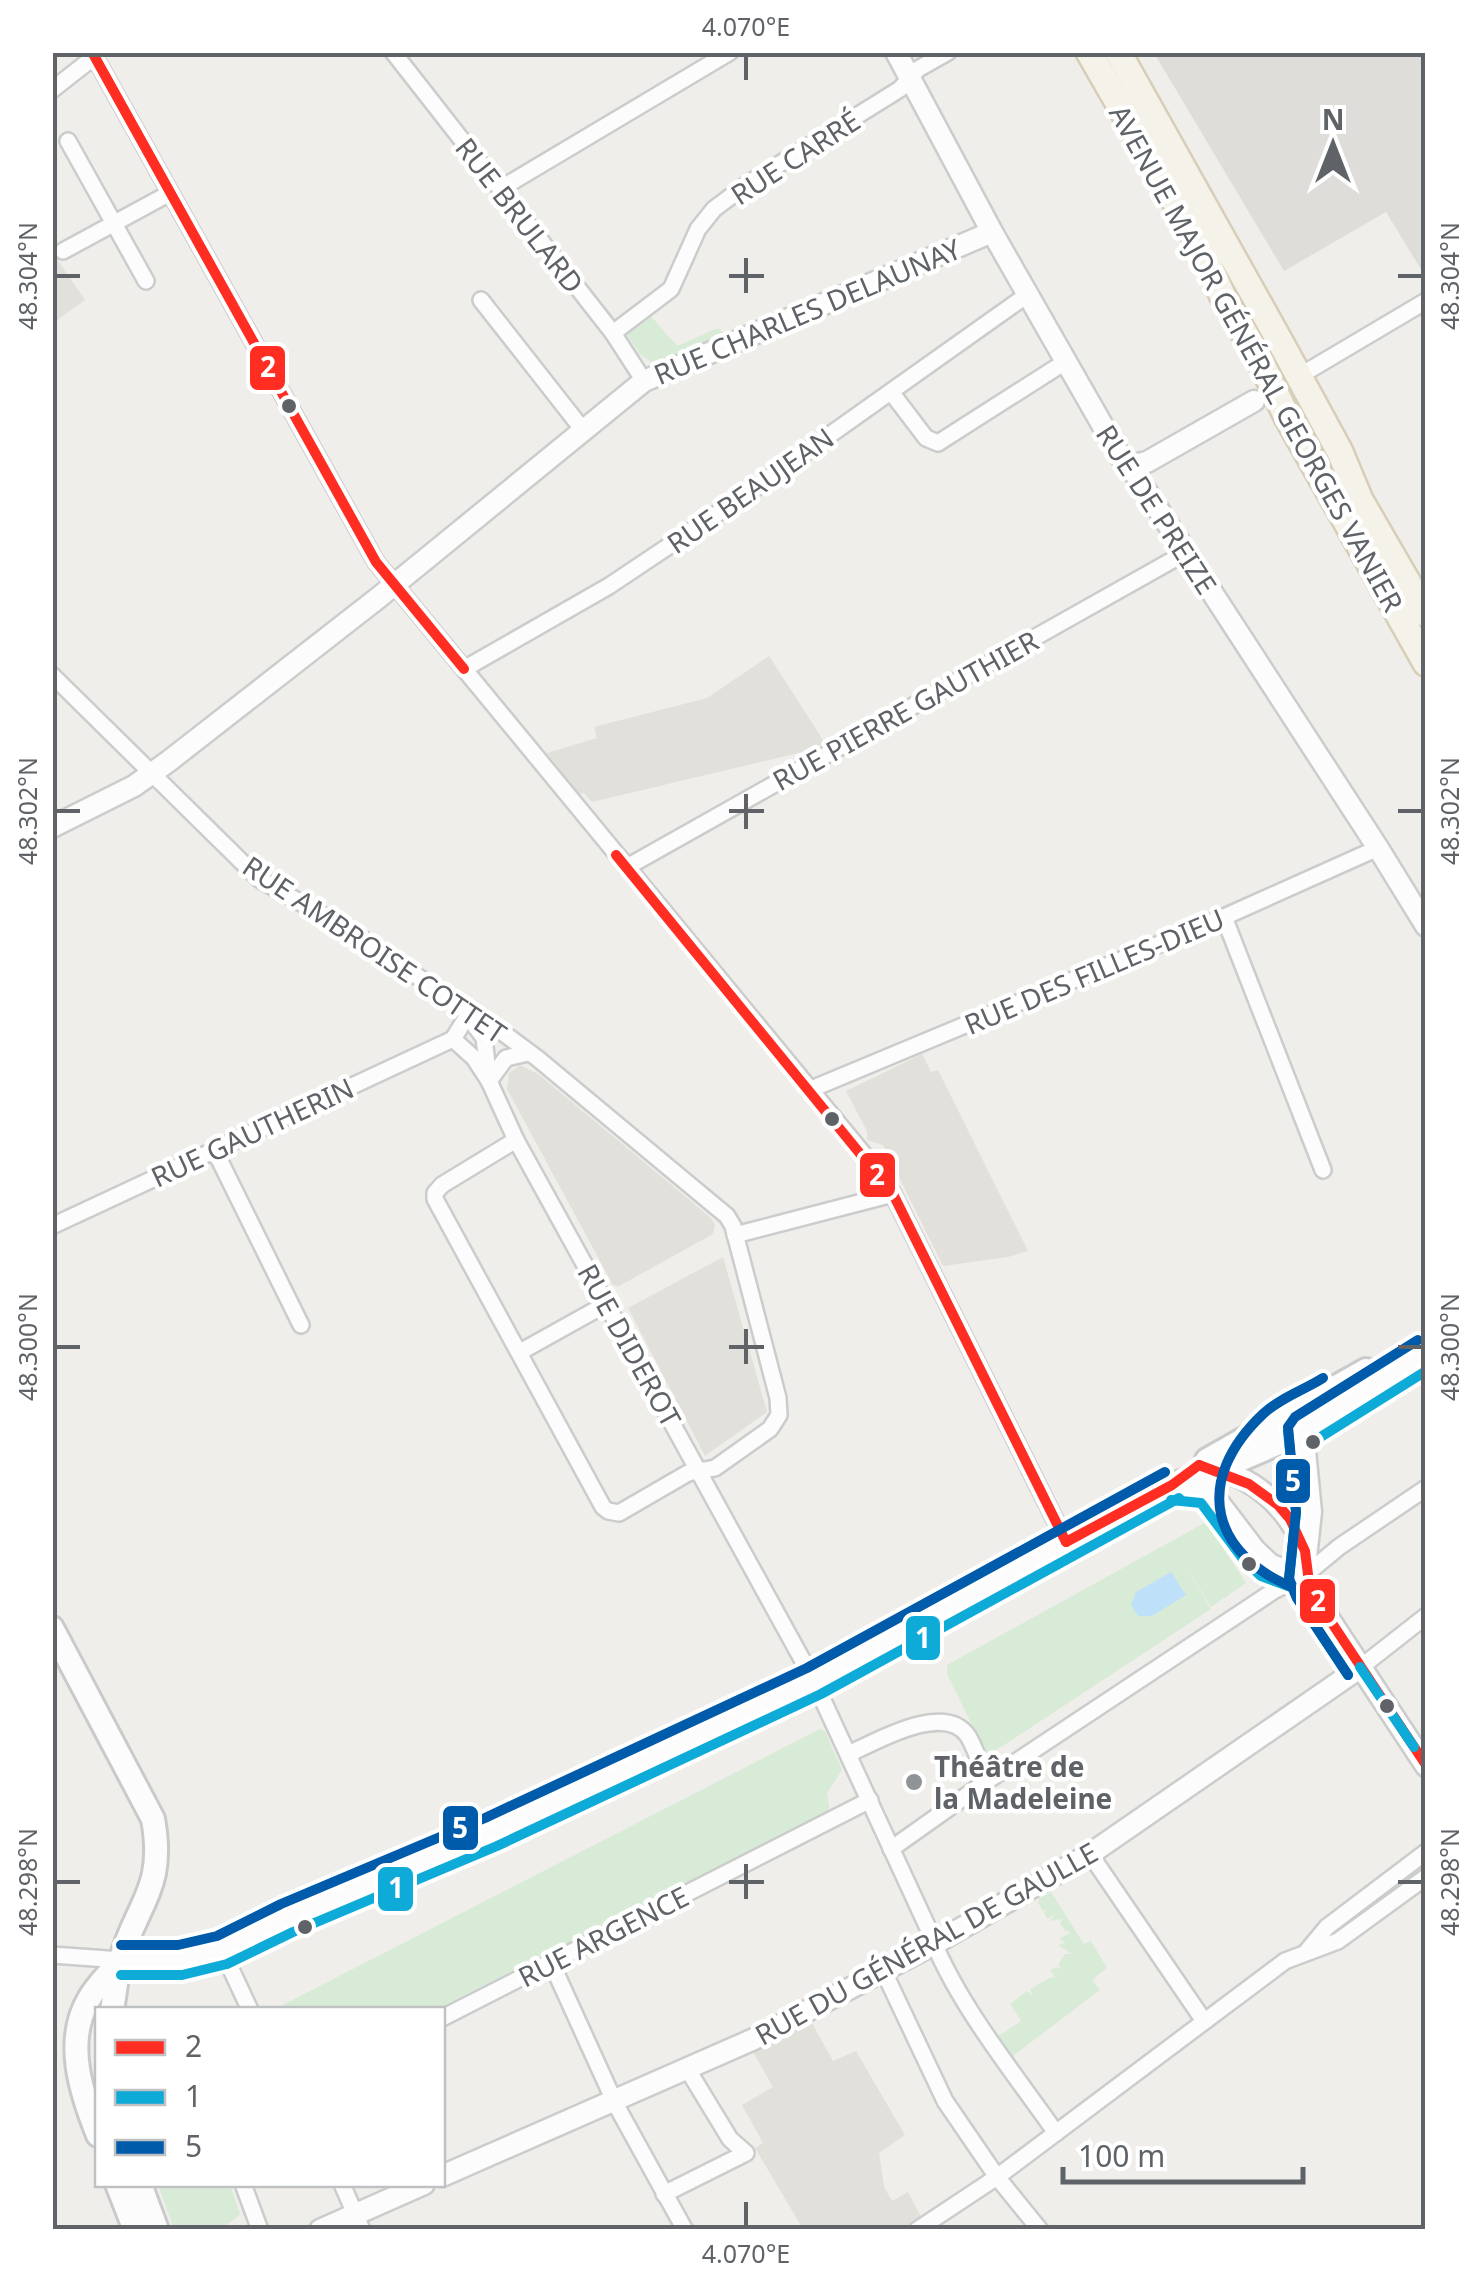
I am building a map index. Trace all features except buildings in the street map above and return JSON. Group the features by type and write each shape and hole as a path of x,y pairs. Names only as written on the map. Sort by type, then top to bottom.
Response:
{"main road":[{"name":"AVENUE MAJOR GÉNÉRAL GEORGES VANIER","path":"1089,52 1200,245 1224,298 1259,358 1263,395 1426,663"},
{"path":"1118,52 1299,376 1340,452 1360,500 1426,614"},
{"path":"1226,1467 1274,1424 1426,1335"},
{"path":"95,2126 78,2075 78,2034 89,1999 121,1960 199,1958 222,1950 287,1918 522,1818 814,1682 1172,1485 1226,1467 1303,1430 1426,1352"},
{"path":"52,1628 153,1819 158,1843 156,1872 121,1960 113,2007"},
{"path":"118,2187 134,2230"},
{"path":"141,2187 158,2230"}],"street":[{"name":"RUE BRULARD","path":"393,52 612,332 644,381"},
{"path":"500,189 730,52"},
{"name":"RUE DE PREIZE","path":"896,52 1064,362 1120,456 1426,926"},
{"name":"RUE CARRÉ","path":"612,332 671,288 698,229 728,199 900,90 918,69 948,52"},
{"path":"52,90 93,55 376,562 893,1194 1066,1542"},
{"path":"68,141 146,281"},
{"path":"63,252 170,193"},
{"name":"RUE CHARLES DELAUNAY","path":"52,827 152,773 644,381 992,232"},
{"name":"RUE BEAUJEAN","path":"464,669 610,586 1027,295"},
{"path":"481,300 583,430"},
{"path":"1130,466 1146,462 1426,300"},
{"path":"891,392 926,438 938,443 1064,362"},
{"name":"RUE PIERRE GAUTHIER","path":"627,867 1184,553"},
{"name":"RUE AMBROISE COTTET","path":"52,675 259,878 354,933 528,1052 727,1216 778,1398 778,1415 770,1429 715,1468 701,1472"},
{"name":"RUE DES FILLES-DIEU","path":"809,1090 1224,917 1378,848"},
{"path":"1224,917 1323,1170"},
{"name":"RUE GAUTHERIN","path":"52,1226 453,1039 467,1011"},
{"name":"RUE DIDEROT","path":"467,1011 484,1038 489,1081 516,1140 814,1682 934,1944 997,2049 1056,2133"},
{"path":"453,1039 474,1058 489,1081"},
{"name":"RUE AMBROISE COTTET","path":"489,1081 506,1058 528,1052"},
{"path":"516,1140 442,1184 435,1193 608,1512 619,1513 688,1472 701,1472"},
{"path":"214,1150 301,1325"},
{"path":"735,1235 893,1194"},
{"path":"520,1352 608,1303"},
{"path":"1226,1467 1274,1424"},
{"path":"1303,1430 1311,1512 1305,1566"},
{"path":"1226,1467 1235,1491 1236,1520"},
{"path":"1226,1467 1274,1500 1286,1514 1300,1535 1310,1590 1426,1766"},
{"path":"1172,1485 1210,1491 1271,1565 1305,1566"},
{"path":"892,1849 1305,1566 1426,1488"},
{"name":"RUE DU GÉNÉRAL DE GAULLE","path":"445,2175 688,2070 934,1944 1090,1854 1361,1667 1426,1616"},
{"path":"849,1754 906,1728 959,1726 968,1736 987,1781"},
{"name":"RUE ARGENCE","path":"445,2016 870,1800"},
{"path":"1308,1951 1327,1927 1426,1852"},
{"path":"1090,1854 1204,2021"},
{"path":"916,2230 997,2177 1285,1961 1338,1941 1426,1877"},
{"path":"222,1950 249,2007"},
{"path":"52,1955 121,1960"},
{"path":"552,1962 614,2101 685,2230"},
{"path":"884,1972 945,2101 997,2177 1040,2230"},
{"path":"664,2194 746,2153 730,2138 688,2070"},
{"path":"245,2187 260,2230"},
{"path":"343,2187 360,2222"},
{"path":"320,2230 360,2222 419,2187"}],"shaded area":[{"path":"1154,53 1425,53 1425,276 1386,212 1284,271"},
{"path":"52,252 85,300 53,323 52,323"},
{"path":"769,656 825,743 811,750 592,802 584,793 579,794 547,753 597,738 594,727 707,698"},
{"path":"922,1054 931,1072 938,1070 1028,1251 943,1266 883,1145 867,1140 867,1131 846,1091"},
{"path":"520,1065 538,1074 710,1217 715,1225 713,1234 619,1286 613,1285 507,1089 509,1073"},
{"path":"723,1257 767,1412 705,1456 628,1308"},
{"path":"812,2023 833,2061 856,2051 905,2135 879,2153 884,2187 892,2201 908,2192 921,2217 901,2229 803,2229 755,2148 763,2143 742,2105 773,2087 753,2052"}],"green space":[{"path":"650,315 677,346 718,328 723,333 662,362 651,362 628,336"},
{"path":"1206,1522 1246,1583 1211,1607 1182,1560 1211,1609 995,1751 985,1752 947,1674 947,1665"},
{"path":"820,1729 825,1731 842,1770 827,1793 830,1812 440,2007 279,2007"},
{"path":"1051,1892 1084,1944 1091,1941 1107,1968 1092,1980 1100,1990 1010,2058 997,2037 1021,2021 1010,2004 1027,1991 1033,1996 1030,1989 1055,1978 1050,1970 1062,1970 1058,1965 1065,1954 1072,1954 1058,1945 1066,1943 1059,1939 1071,1932 1065,1931 1060,1923 1063,1919 1050,1921 1054,1915 1047,1919 1047,1910 1043,1911 1038,1903 1039,1898"},
{"path":"159,2187 231,2187 240,2214 233,2220 218,2228 174,2229"}],"water":[{"path":"1171,1572 1186,1595 1152,1616 1138,1616 1131,1605 1136,1592"}],"transit line":[{"name":"2","path":"92,52 376,562 464,669"},
{"name":"2","path":"616,855 893,1194 1066,1542"},
{"name":"5","path":"1348,1675 1297,1598 1289,1579 1296,1512 1288,1427 1295,1417 1418,1340"},
{"name":"1","path":"1311,1443 1426,1371"},
{"name":"5","path":"1299,1590 1246,1558 1230,1537 1221,1514 1220,1490 1226,1465 1241,1439 1263,1414 1323,1378"},
{"name":"1","path":"1288,1431 1296,1512 1289,1579 1297,1598 1348,1675"},
{"name":"2","path":"1199,1465 1249,1484 1290,1519 1305,1551 1310,1590 1426,1765"},
{"name":"2","path":"1066,1542 1172,1485 1199,1465"},
{"name":"5","path":"121,1945 178,1945 217,1936 281,1904 485,1818 807,1668 1165,1472"},
{"name":"1","path":"121,1975 182,1975 227,1964 497,1846 821,1694 1179,1498"},
{"name":"1","path":"1171,1500 1201,1503 1243,1559 1261,1576 1299,1590"},
{"name":"1","path":"1360,1667 1414,1747"}],"place":[{"name":"Théâtre de la Madeleine","path":"914,1782"}]}
